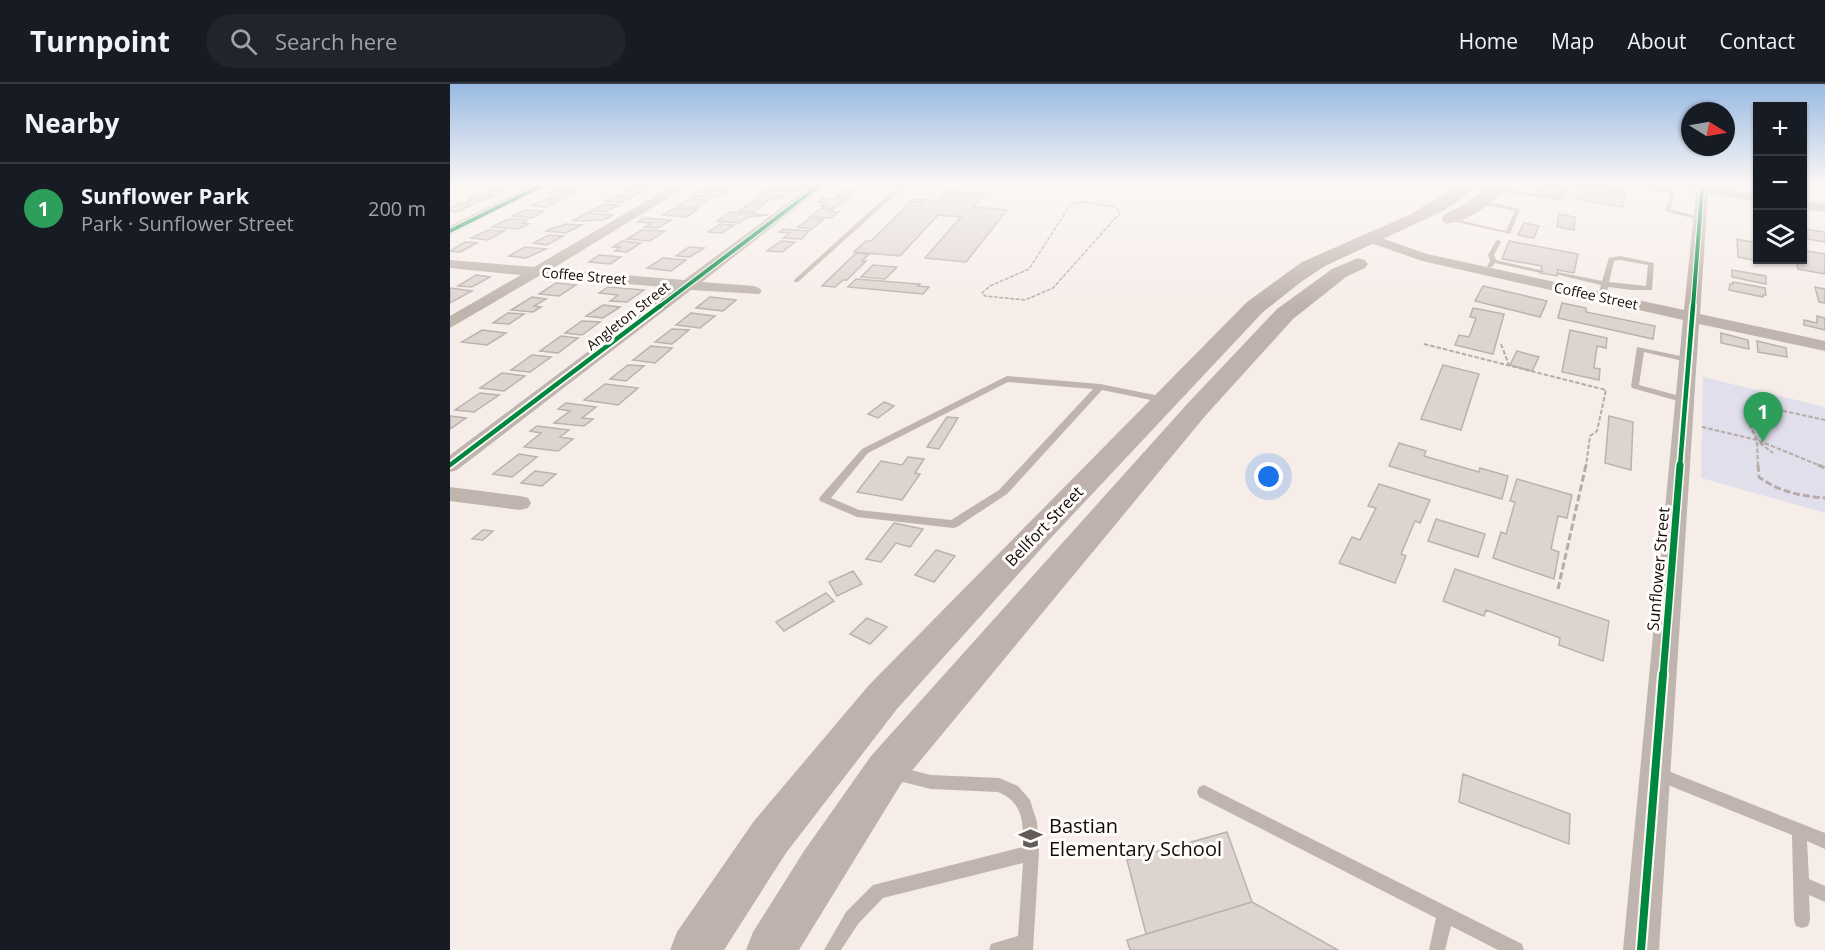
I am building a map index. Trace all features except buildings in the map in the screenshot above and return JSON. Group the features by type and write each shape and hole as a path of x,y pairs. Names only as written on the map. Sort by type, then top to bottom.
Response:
{"main road":[{"name":"Bellfort Street","path":"695,950 770,837 883,697 1165,400 1270,311 1339,273 1381,242 1418,225"},
{"name":"Bellfort Street","path":"771,950 821,868 886,770 1197,409 1270,311"},
{"path":"1165,400 1197,409"},
{"path":"1038,532 1076,549"},
{"path":"839,749 886,770"}],"street":[{"path":"450,323 615,225"},
{"name":"Angleton Street","path":"450,465 766,225"},
{"name":"Sunflower Street","path":"1641,950 1698,225"},
{"name":"Coffee Street","path":"1381,242 1422,257 1490,266 1604,290 1690,317 1825,346"},
{"name":"Coffee Street","path":"450,264 754,291"},
{"path":"450,494 520,502"}],"lane":[{"path":"796,281 858,225"},
{"path":"1477,225 1508,233 1511,225"},
{"path":"1498,242 1491,255 1490,266 1541,271"},
{"path":"1558,274 1604,290 1645,290 1649,288 1652,264 1620,258 1611,259 1604,290"},
{"path":"1684,412 1635,386 1640,349 1687,360"},
{"path":"1100,387 1003,492 953,524 857,513 824,499 865,451 1007,379 1100,387 1165,400"},
{"path":"886,770 931,782 999,785 1013,791 1025,805 1030,822 1031,853 1025,946 997,950"},
{"path":"1654,772 1825,841"},
{"path":"1204,792 1516,950"},
{"path":"1799,830 1802,920"},
{"path":"832,950 850,919 879,891 1031,853"},
{"path":"1800,883 1825,894"},
{"path":"1437,950 1445,915"}],"path":[{"path":"1057,225 1029,269 990,286 982,293 985,296 1025,300 1053,288 1109,225"},
{"path":"1424,344 1606,390 1597,431 1590,436 1586,466 1558,589"},
{"path":"1501,344 1509,366"},
{"path":"1825,420 1807,418 1774,408 1751,406 1746,409 1745,415 1757,440 1759,477 1764,482 1788,492 1825,498"},
{"path":"1684,412 1729,432 1757,440 1825,468"},
{"path":"1757,440 1773,453"}],"shaded area":[{"path":"1703,377 1825,407 1825,513 1701,478"}],"cycle path":[{"path":"450,231 461,225"},
{"path":"450,465 767,225"},
{"path":"1641,950 1699,225"}],"place":[{"name":"Sunflower Park","path":"1763,442"},
{"name":"Bastian Elementary School","path":"1031,838"}]}
